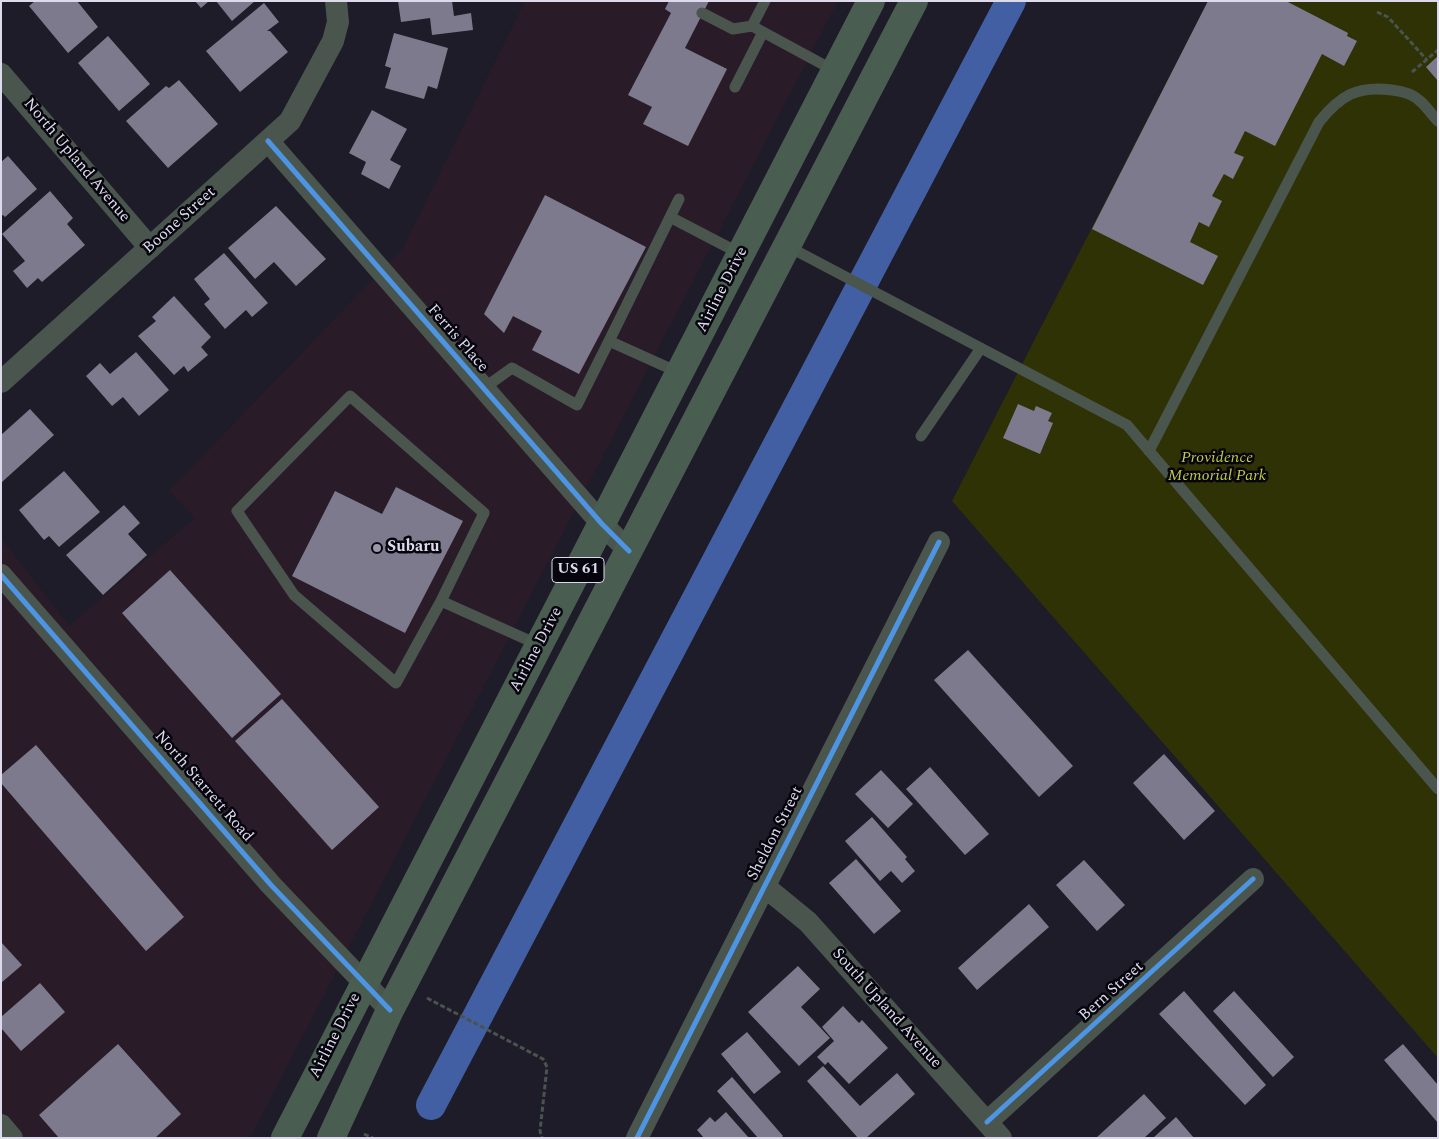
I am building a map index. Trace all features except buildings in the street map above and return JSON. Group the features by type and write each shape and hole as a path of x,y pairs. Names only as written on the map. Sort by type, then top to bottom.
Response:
{"highway":[{"name":"Airline Drive","path":"284,1138 871,1"},
{"name":"US 61","path":"332,1138 390,1010 914,1"},
{"path":"754,228 786,246"}],"street":[{"name":"Boone Street","path":"1,382 290,121 333,41 338,22 336,1"},
{"name":"North Upland Avenue","path":"1,74 150,248"},
{"name":"Ferris Place","path":"268,141 602,524 629,551"},
{"name":"Sheldon Street","path":"637,1138 939,542"},
{"name":"North Starrett Road","path":"1,575 271,885 390,1010"},
{"name":"Bern Street","path":"994,1130 1253,879"},
{"name":"South Upland Avenue","path":"764,886 808,922 994,1130"},
{"path":"1,1125 12,1138"}],"lane":[{"path":"752,26 765,1"},
{"path":"702,13 733,29 752,26 835,71"},
{"path":"735,86 763,32"},
{"path":"1149,451 1319,122 1335,104 1356,91 1376,88 1391,90 1419,100 1438,121"},
{"path":"484,388 512,368 577,405 679,199"},
{"path":"670,217 741,254"},
{"path":"786,246 1127,425 1438,789"},
{"path":"609,341 680,373"},
{"path":"921,436 981,348"},
{"path":"350,396 484,513 440,600 396,683 294,595 237,511 350,396"},
{"path":"440,600 539,645"}],"path":[{"path":"1377,12 1388,17 1426,60"},
{"path":"1391,90 1438,50"},
{"path":"444,1007 539,1056 547,1067 540,1131 542,1138"}],"shaded area":[{"path":"525,1 838,1 250,1138 1,1138 1,538 69,626 195,518 169,491 403,248"}],"green space":[{"name":"Providence Memorial Park","path":"1208,1 1438,1 1438,1058 952,501"}],"waterway":[{"path":"431,1105 1011,1"}],"cycle path":[{"path":"268,141 602,524 629,551"},
{"path":"637,1138 939,542"},
{"path":"1,575 271,885 390,1010"},
{"path":"987,1122 1253,879"}],"place":[{"name":"Subaru","path":"377,548"}]}
